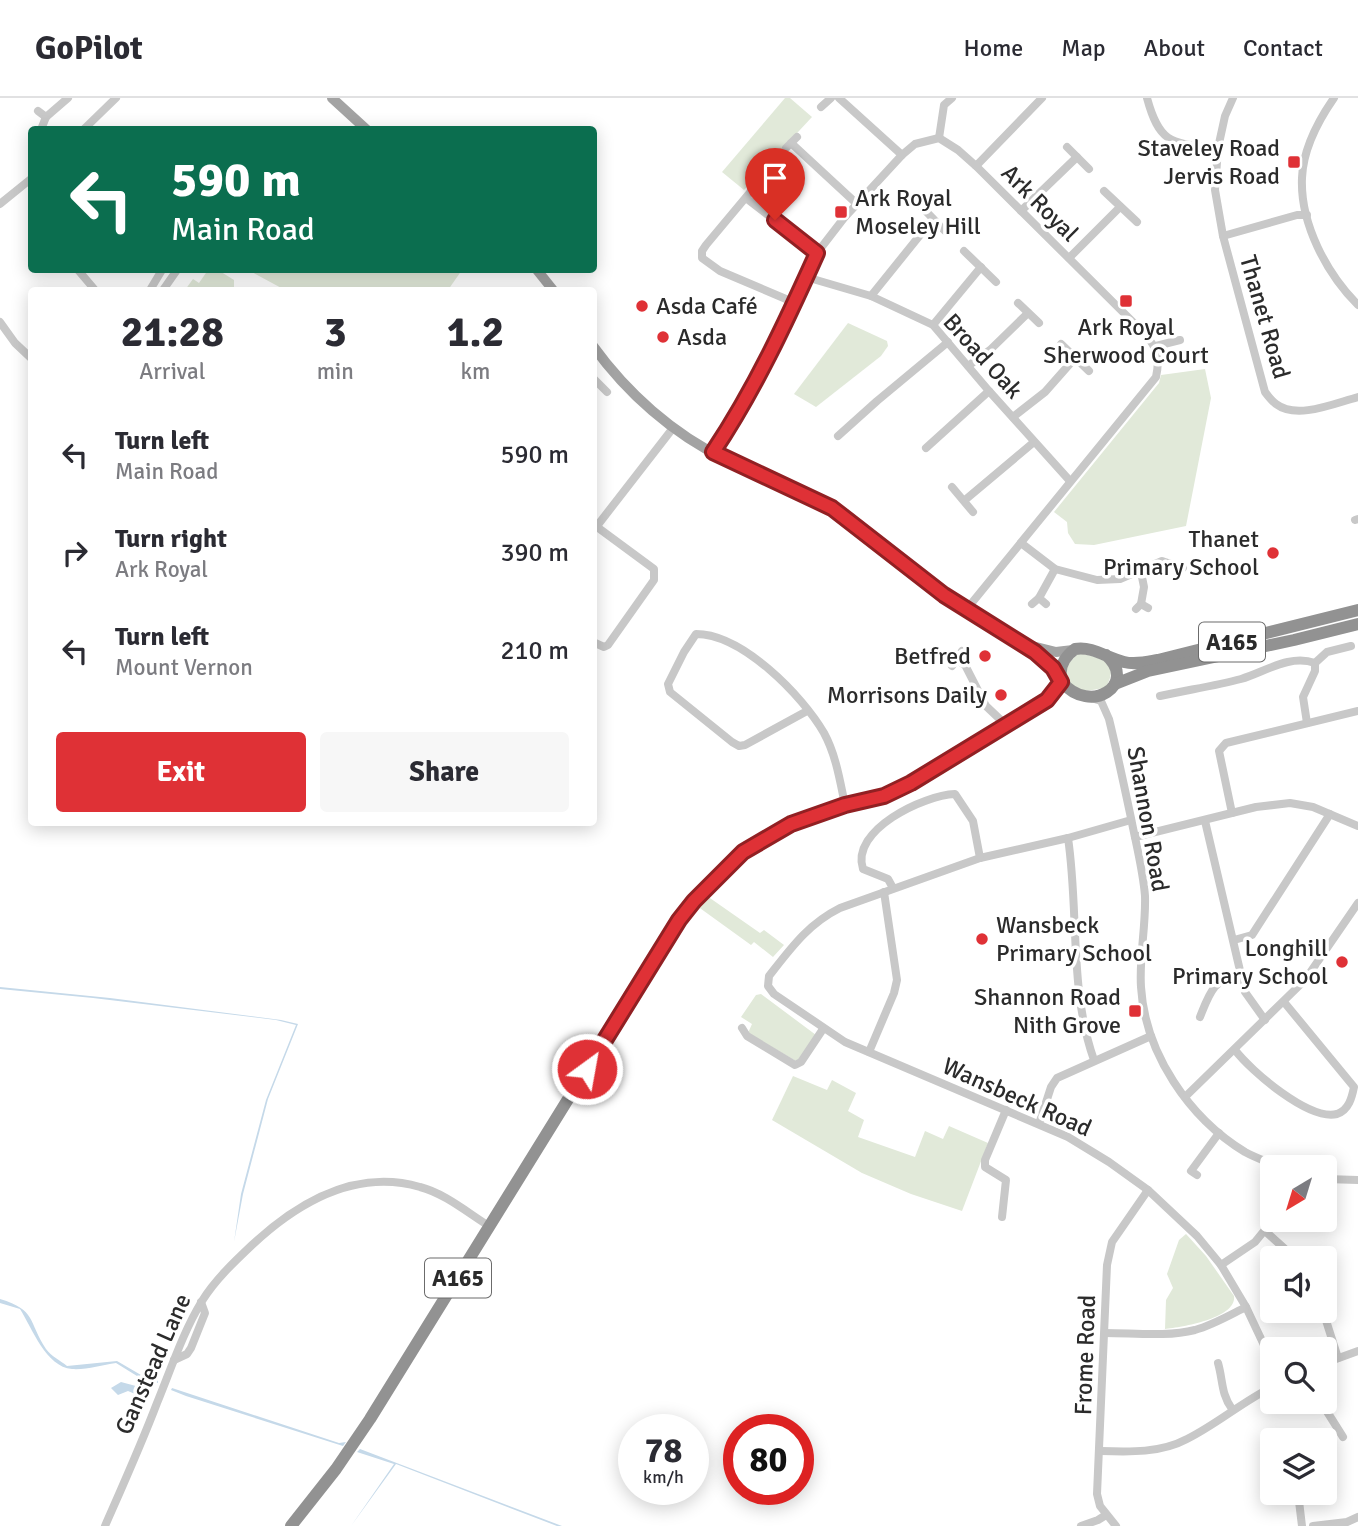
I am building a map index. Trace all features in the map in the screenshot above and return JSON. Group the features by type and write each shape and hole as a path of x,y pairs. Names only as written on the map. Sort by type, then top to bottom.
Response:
{"highway":[{"name":"A165","path":"291,1526 336,1469 370,1419 679,920 743,852 791,824 845,805 884,796 911,783 1047,700 1056,691 1064,662 1073,650 1084,648 1134,663 1158,660 1358,610"},
{"name":"A165","path":"1047,700 1104,695 1114,684 1149,671 1358,624"},
{"path":"1106,655 1116,667 1114,684"},
{"path":"1061,680 1069,689 1086,696"}],"main road":[{"path":"332,98 363,126"},
{"path":"539,273 551,287"},
{"path":"597,351 629,388 673,428 713,452 832,508 967,610 1046,660 1061,680"},
{"path":"1016,642 1052,652 1073,650"}],"street":[{"path":"42,126 46,117 68,98"},
{"path":"87,126 116,98"},
{"path":"821,107 831,98"},
{"path":"839,98 902,155"},
{"path":"937,98 944,105"},
{"path":"713,452 741,408 780,334 817,253 902,155 915,144 939,138 944,105 952,98"},
{"path":"976,166 1042,98"},
{"path":"1147,98 1156,126 1168,139 1218,148"},
{"name":"Thanet Road","path":"1233,98 1225,116 1218,148 1216,190 1223,236 1265,391 1275,404 1301,411 1358,397"},
{"path":"1334,98 1310,142 1301,177 1312,233 1330,271 1358,305"},
{"path":"38,111 46,117"},
{"name":"Ark Royal","path":"939,138 976,166 1156,346"},
{"path":"792,143 857,204"},
{"path":"1067,146 1089,169"},
{"path":"1021,211 1077,157"},
{"path":"0,204 28,181"},
{"path":"752,190 706,245 702,258 720,271 793,302"},
{"path":"1104,191 1137,222"},
{"path":"746,198 817,253"},
{"path":"916,201 945,231"},
{"path":"1069,258 1120,207"},
{"name":"Thanet Road","path":"1223,236 1297,215 1307,215"},
{"path":"871,296 933,219"},
{"path":"964,251 996,282"},
{"path":"933,325 981,267"},
{"path":"81,273 92,287"},
{"name":"Broad Oak","path":"806,277 871,296 933,325 1070,481"},
{"path":"1018,303 1039,323"},
{"path":"968,366 990,350 1028,313"},
{"path":"0,322 28,355"},
{"path":"967,610 1156,377 1159,361 1156,346 1180,340"},
{"path":"838,436 851,429 948,342"},
{"path":"1061,344 1089,371"},
{"path":"1013,418 1045,393 1075,358"},
{"path":"597,382 607,392"},
{"path":"932,446 989,391"},
{"path":"597,523 673,428"},
{"path":"965,500 1034,442"},
{"path":"953,486 973,512"},
{"path":"597,526 654,569 654,580 608,645 604,647 597,644"},
{"path":"1021,543 1055,569 1097,580 1120,579 1162,561 1183,568"},
{"path":"1039,602 1055,569"},
{"path":"1141,572 1144,587 1142,607"},
{"path":"807,711 739,746 670,692 668,684 696,634 708,634 748,652 783,681 807,711 824,733 835,761 845,805"},
{"path":"1307,723 1303,697 1315,671 1315,663 1327,652 1351,646"},
{"path":"962,651 954,663 965,665 986,706 1006,725"},
{"path":"1160,696 1241,679 1270,666 1305,660 1315,663"},
{"name":"Shannon Road","path":"1114,684 1108,713 1135,837 1145,898 1141,988 1144,1013 1151,1036 1173,1082 1185,1097 1219,1133 1260,1159"},
{"path":"1086,696 1101,701 1108,713"},
{"path":"1232,813 1219,751 1221,747 1226,743 1358,711"},
{"path":"869,1052 897,980 888,879 863,869 860,860 869,837 902,812 945,794 955,794 973,821 980,858"},
{"path":"1135,837 1232,813 1290,803 1313,807 1358,826"},
{"path":"1234,940 1252,935 1330,814"},
{"name":"Wansbeck Road","path":"1131,820 980,858 821,917 806,930 769,976 768,986 774,994 823,1029 869,1052 1078,1143 1148,1190 1197,1236 1221,1265 1260,1337"},
{"path":"1205,821 1245,992 1265,1020"},
{"path":"1068,838 1074,877 1079,1005 1094,1060"},
{"path":"1185,1097 1306,980 1358,903"},
{"path":"1200,1017 1215,985 1227,976 1241,973"},
{"path":"1235,1050 1275,1087 1317,1112 1338,1114 1344,1109 1356,1086 1284,1002"},
{"path":"742,1028 747,1036 795,1065 801,1062 823,1029"},
{"path":"1039,1124 1051,1087 1057,1078 1151,1036"},
{"path":"1002,1217 1006,1180 988,1170 985,1160 1006,1110"},
{"path":"1197,1175 1192,1171 1219,1133"},
{"path":"1337,1179 1358,1180"},
{"name":"Ganstead Lane","path":"105,1526 201,1302 237,1258 293,1210 324,1194 364,1182 420,1186 489,1226"},
{"name":"Frome Road","path":"1116,1526 1100,1506 1097,1494 1101,1451 1107,1265 1112,1242 1148,1190"},
{"path":"1221,1265 1242,1253 1264,1232"},
{"path":"1266,1232 1282,1246"},
{"path":"1105,1333 1176,1333 1194,1330 1246,1307"},
{"path":"1327,1323 1338,1358 1358,1351"},
{"path":"1217,1363 1223,1397 1232,1409"},
{"path":"1101,1451 1138,1452 1185,1440 1260,1394"},
{"path":"1329,1414 1343,1437"},
{"path":"1300,1505 1303,1526"},
{"path":"1081,1526 1106,1514"},
{"path":"1313,1526 1347,1522 1358,1517"}],"green space":[{"path":"785,98 790,98 812,117 744,190 722,172"},
{"path":"206,273 223,273 234,280 234,287 187,287 193,279 199,283"},
{"path":"254,273 460,273 450,287 279,287"},
{"path":"848,323 887,341 888,346 881,356 816,407 794,394"},
{"path":"1205,369 1211,398 1186,526 1094,545 1075,544 1068,533 1067,522 1054,512 1159,383 1161,375"},
{"path":"1078,653 1093,656 1109,666 1110,678 1106,687 1079,690 1070,683 1065,668"},
{"path":"707,896 760,933 764,930 784,945 773,957 754,942 751,945 697,906"},
{"path":"761,994 816,1035 798,1060 748,1033 752,1024 741,1017 756,995"},
{"path":"793,1076 827,1090 832,1080 856,1093 848,1111 864,1120 858,1137 915,1157 925,1131 943,1139 949,1126 988,1143 962,1211 911,1194 862,1173 772,1120"},
{"path":"1186,1234 1206,1256 1234,1296 1233,1304 1218,1316 1165,1329 1166,1300 1173,1288 1167,1274 1179,1240"}],"water":[{"path":"0,987 110,998 281,1020 298,1024 268,1099 243,1194 234,1242 241,1194 266,1100 296,1025 276,1020"},
{"path":"0,1299 12,1303 26,1313 46,1349 67,1366 117,1361 141,1375 158,1380 158,1383 137,1376 116,1363 83,1369 63,1367 47,1354 20,1309 0,1303"},
{"path":"121,1382 147,1389 141,1404 132,1401 135,1394 128,1391 118,1395 111,1388"},
{"path":"172,1388 339,1443 346,1442 343,1446 186,1396 171,1390"},
{"path":"360,1449 562,1526 396,1464 351,1526 394,1464 357,1452"}],"place":[{"name":"Staveley Road Jervis Road","path":"1294,162"},
{"name":"Ark Royal Moseley Hill","path":"841,212"},
{"name":"Ark Royal Sherwood Court","path":"1126,301"},
{"name":"Asda Café","path":"642,306"},
{"name":"Asda","path":"663,337"},
{"name":"Thanet Primary School","path":"1273,553"},
{"name":"Betfred","path":"985,656"},
{"name":"Morrisons Daily","path":"1001,695"},
{"name":"Wansbeck Primary School","path":"982,939"},
{"name":"Longhill Primary School","path":"1342,962"},
{"name":"Shannon Road Nith Grove","path":"1135,1011"}],"route":[{"path":"587,1069 679,920 743,852 791,824 845,805 884,796 911,783 1047,700 1061,682 1053,668 1035,652 944,595 872,536 832,508 713,452 760,374 817,253 775,220"}]}
